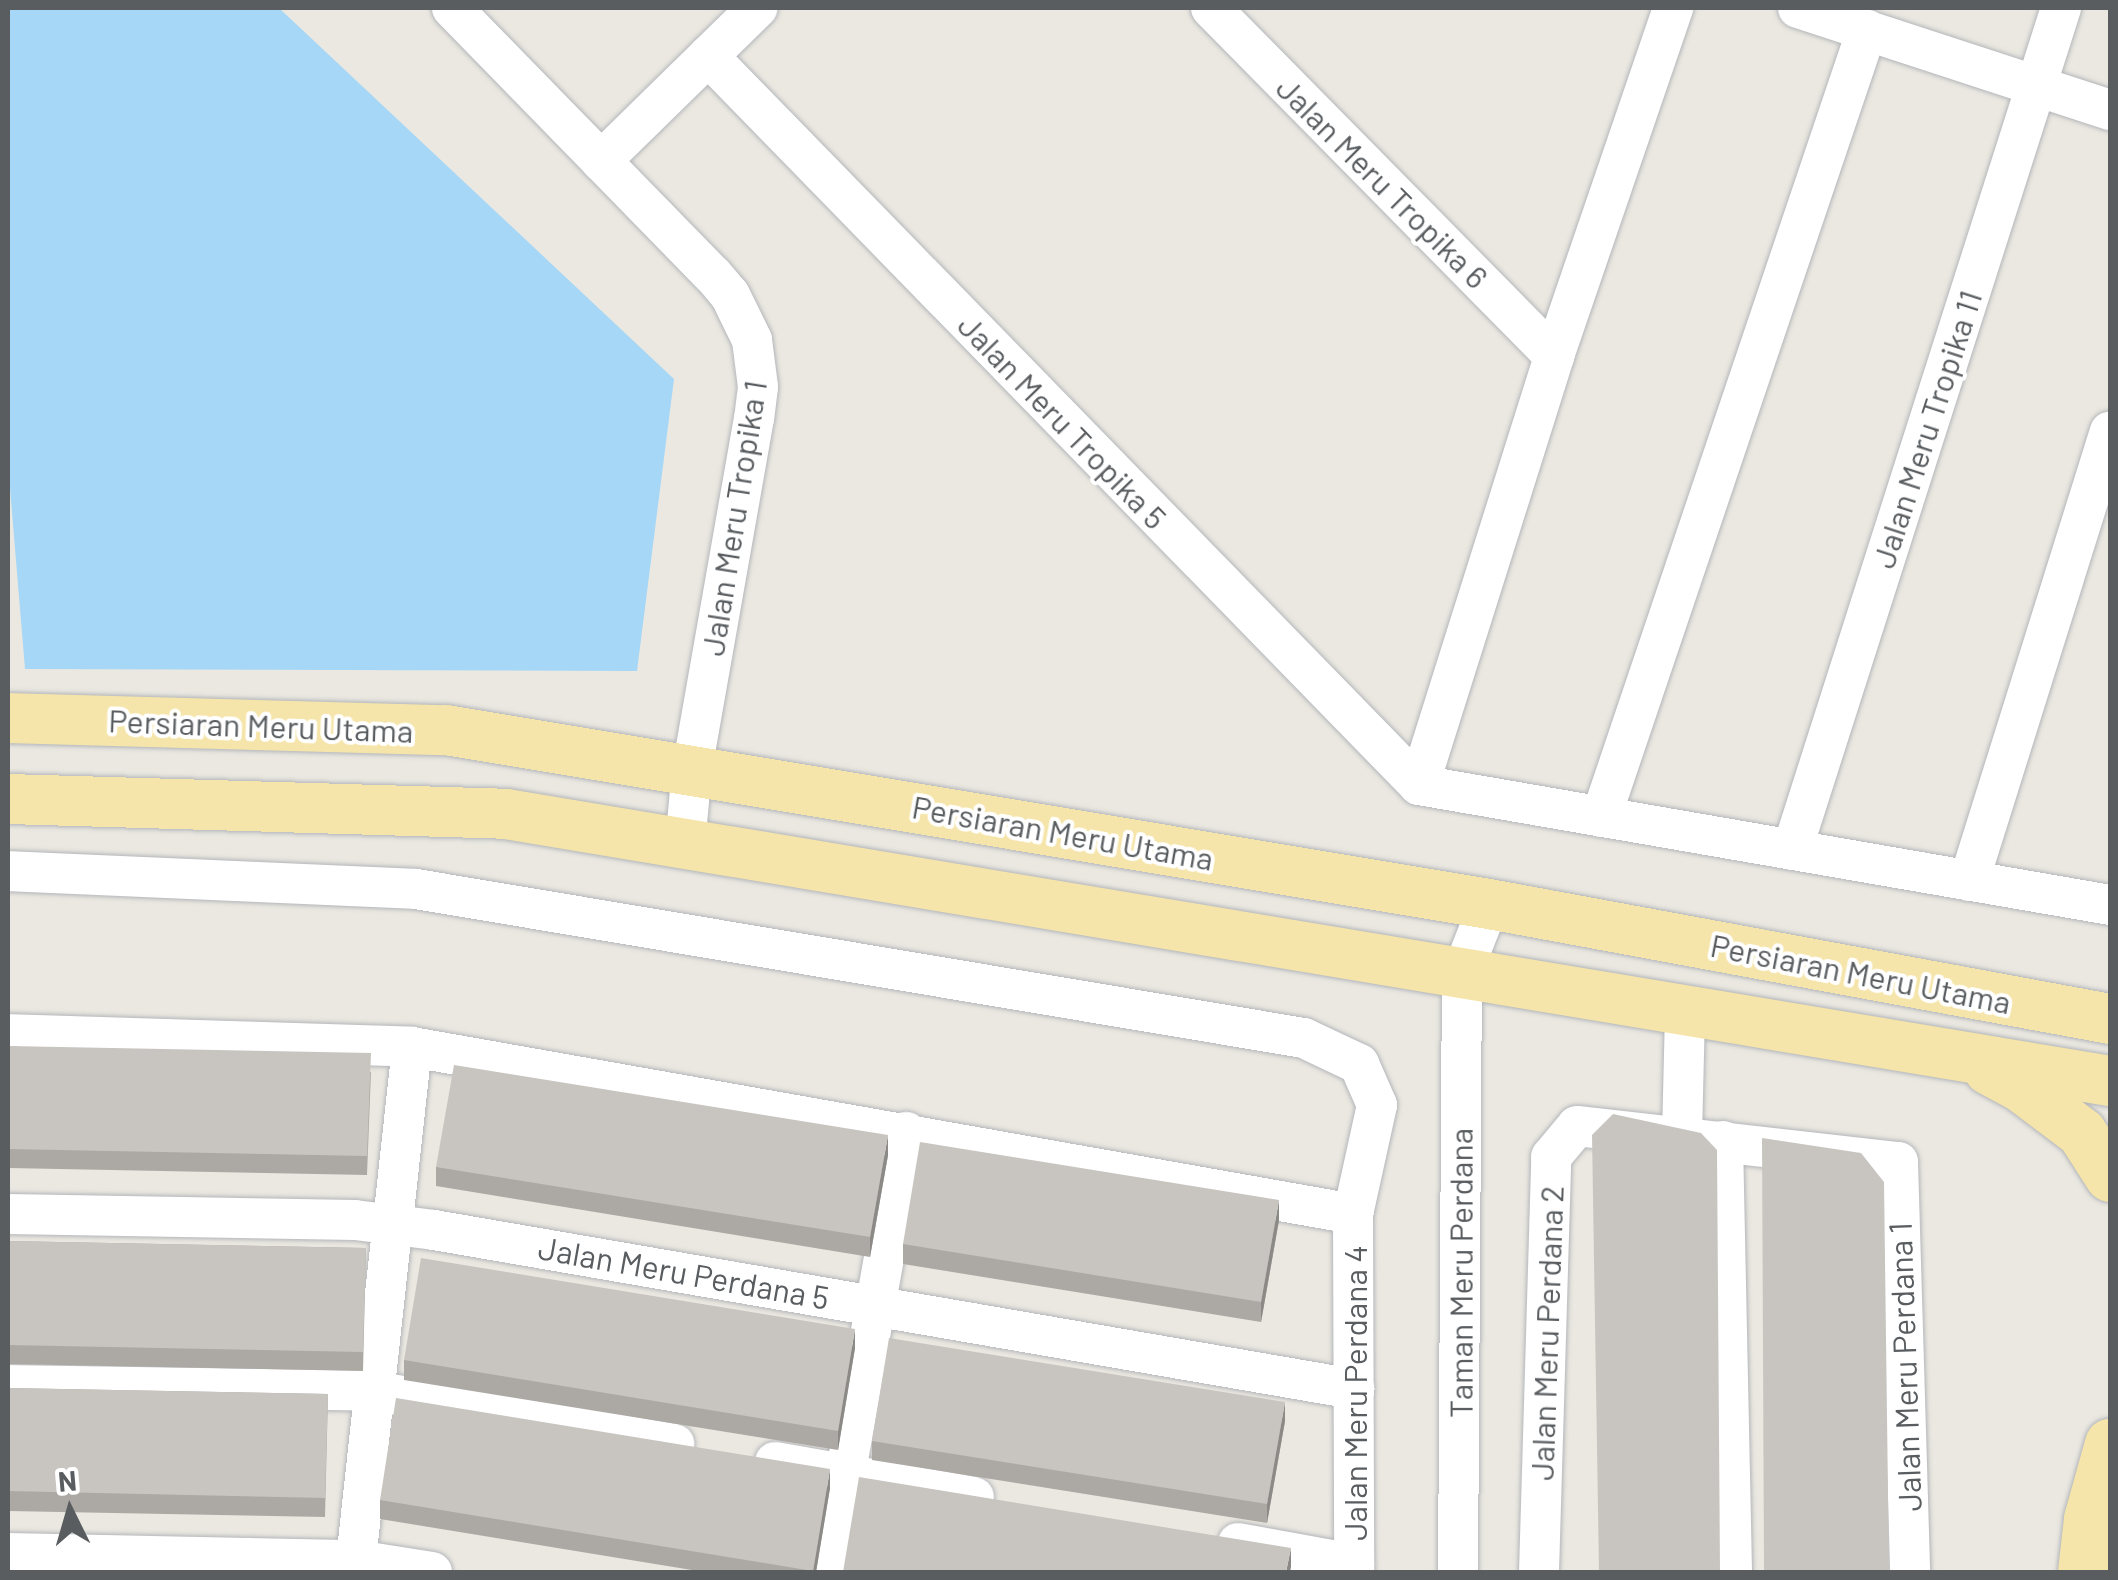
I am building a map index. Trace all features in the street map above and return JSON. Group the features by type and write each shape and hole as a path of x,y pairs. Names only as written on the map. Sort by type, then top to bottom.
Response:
{"main road":[{"name":"Persiaran Meru Utama","path":"8,718 446,730 1489,904 2110,1019"},
{"name":"Persiaran Meru Utama","path":"8,799 466,810 2110,1081"},
{"path":"2033,1005 2098,1006 2110,1002"},
{"path":"1967,1059 2021,1087 2082,1133 2110,1177"},
{"path":"2083,1572 2089,1519 2110,1444"}],"street":[{"name":"Jalan Meru Tropika 1","path":"452,8 730,295 752,340 756,365 754,418 692,770 685,844"},
{"name":"Jalan Meru Tropika 6","path":"1212,8 1554,356"},
{"path":"1673,8 1554,356 1419,786 2110,906"},
{"path":"1798,8 2110,110"},
{"name":"Jalan Meru Tropika 11","path":"1792,850 2061,8"},
{"path":"600,161 726,26"},
{"name":"Jalan Meru Tropika 5","path":"726,26 1419,786"},
{"path":"1600,817 1867,30"},
{"path":"1969,881 2110,432"},
{"name":"Jalan Meru Perdana 4","path":"8,871 416,889 1304,1038 1359,1064 1376,1105 1354,1214 1354,1568"},
{"path":"1462,973 1489,904"},
{"name":"Taman Meru Perdana","path":"1458,1572 1462,973"},
{"path":"1682,1136 1685,1011"},
{"path":"8,1034 412,1047 1354,1214"},
{"path":"332,1564 374,1391 412,1047"},
{"name":"Jalan Meru Perdana 2","path":"1539,1572 1551,1156 1577,1126 1898,1162"},
{"path":"828,1572 906,1132"},
{"path":"1723,1141 1732,1572"},
{"name":"Jalan Meru Perdana 1","path":"1898,1162 1910,1572"},
{"name":"Jalan Meru Perdana 5","path":"8,1214 394,1224 1354,1389"},
{"path":"8,1384 374,1391 708,1450"},
{"path":"747,1457 1002,1502"},
{"path":"1198,1536 1354,1568"},
{"path":"16,1560 173,1565 332,1564 432,1572"}],"water":[{"path":"8,8 279,8 674,379 637,671 25,669 8,464"}],"building":[{"path":"8,1046 371,1053 367,1156 8,1149"},
{"path":"454,1065 888,1135 870,1237 436,1167"},
{"path":"1613,1114 1701,1133 1717,1150 1720,1572 1599,1572 1592,1135"},
{"path":"1762,1138 1861,1153 1884,1182 1889,1572 1764,1572"},
{"path":"920,1142 1279,1200 1261,1302 903,1244"},
{"path":"8,1241 366,1248 363,1352 8,1345"},
{"path":"421,1258 855,1329 838,1431 404,1360"},
{"path":"889,1338 1285,1402 1267,1504 872,1441"},
{"path":"8,1388 328,1394 325,1498 8,1491"},
{"path":"396,1398 830,1469 813,1571 380,1500"},
{"path":"859,1477 1291,1548 1286,1572 843,1572"}]}
